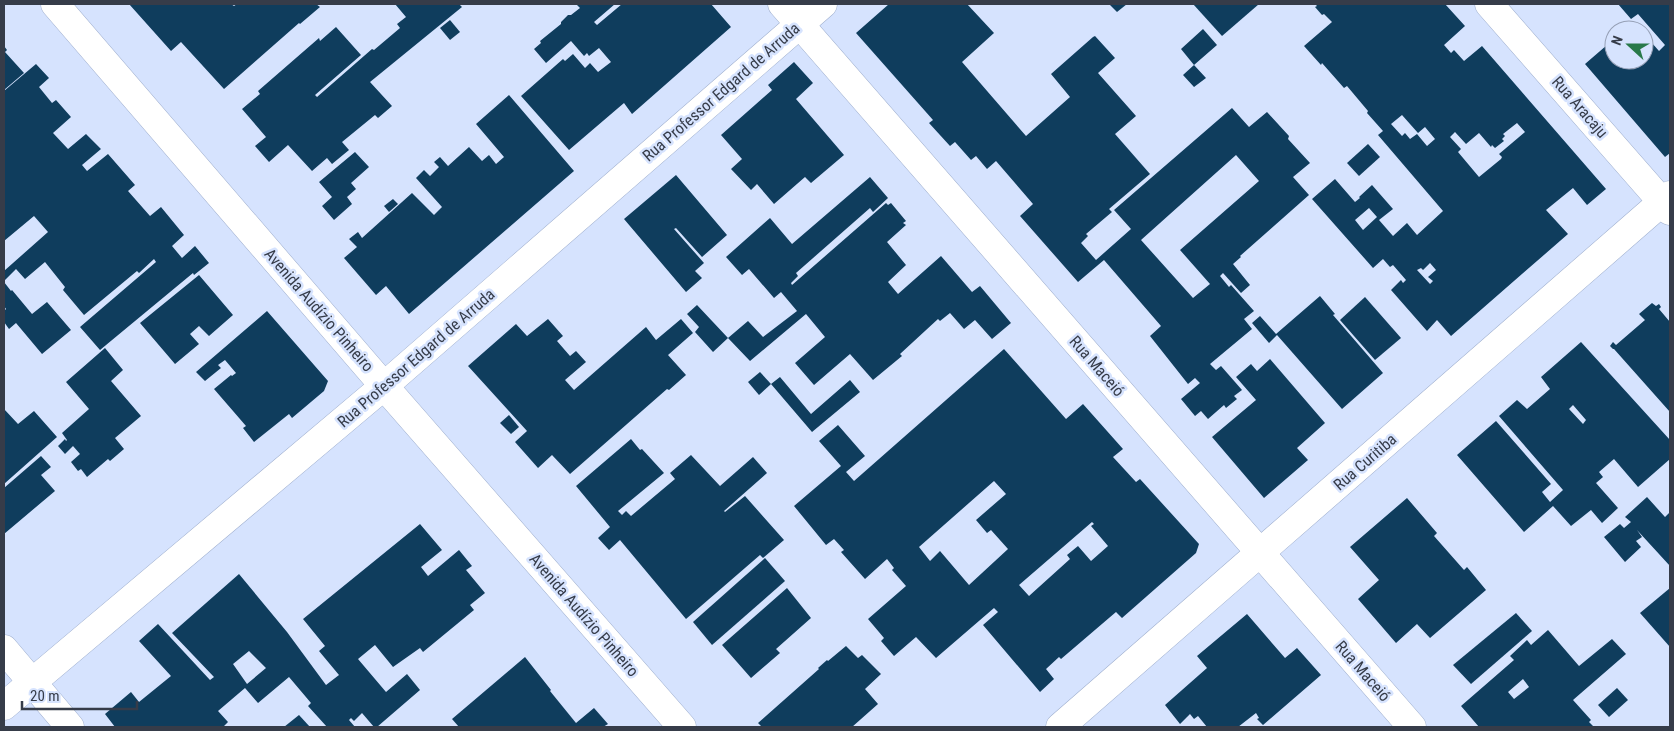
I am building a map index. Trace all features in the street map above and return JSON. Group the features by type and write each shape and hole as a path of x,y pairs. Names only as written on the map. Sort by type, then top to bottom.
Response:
{"street":[{"name":"Avenida Audízio Pinheiro","path":"55,4 384,386 682,727"},
{"name":"Rua Maceió","path":"782,4 1412,727"},
{"name":"Rua Professor Edgard de Arruda","path":"4,706 384,386 823,4"},
{"name":"Rua Aracaju","path":"1489,4 1668,203"},
{"name":"Rua Curitiba","path":"1060,727 1668,203"},
{"path":"4,649 70,727"}],"building":[{"path":"129,4 231,4 234,6 237,4 316,4 320,7 224,89 181,42 171,51"},
{"path":"395,4 459,4 462,7 370,82 392,106 378,118 375,115 342,142 349,150 332,164 327,158 312,171 288,145 269,162 255,146 266,137 242,109 260,94 258,91 319,38 320,41 336,27 361,55 315,95 317,97 372,49 374,50 400,28 397,24 406,17"},
{"path":"576,4 615,4 594,22 597,25 622,4 711,4 731,27 632,114 624,103 569,150 521,96 563,59 565,61 573,54 585,68 590,63 598,72 611,62 599,48 589,56 587,53 584,56 571,41 546,63 534,49 568,15 571,15 580,8"},
{"path":"889,4 967,4 994,33 962,62 1026,136 1070,97 1051,74 1095,36 1115,58 1098,73 1136,116 1115,134 1150,174 1109,209 1112,212 1086,234 1088,236 1081,243 1096,260 1131,229 1114,210 1232,108 1249,127 1267,112 1310,163 1293,177 1309,195 1233,264 1250,285 1241,293 1223,273 1220,276 1229,287 1231,285 1254,311 1244,319 1252,329 1210,364 1216,370 1221,366 1242,390 1234,396 1237,399 1226,408 1224,405 1208,419 1201,411 1195,416 1181,399 1200,383 1195,378 1188,384 1150,336 1161,326 1104,260 1078,282 1020,216 1033,204 996,161 987,169 976,156 971,160 955,142 950,146 929,123 933,120 856,33","holes":["1236,155 1259,181 1180,250 1210,284 1193,298 1141,240"]},
{"path":"1109,4 1127,4 1117,12"},
{"path":"1193,4 1259,4 1222,36"},
{"path":"1315,4 1445,4 1465,26 1444,45 1451,53 1454,50 1464,61 1482,46 1606,189 1587,205 1573,188 1546,210 1568,234 1451,336 1437,320 1427,331 1391,290 1401,280 1403,283 1406,280 1393,265 1390,267 1383,259 1373,268 1312,199 1335,179 1355,202 1372,185 1393,209 1379,220 1393,236 1407,223 1417,235 1443,211 1378,135 1383,131 1347,86 1344,88 1304,46 1332,22 1324,14 1322,15 1315,7 1317,6","holes":["1402,115 1418,133 1425,127 1435,139 1427,146 1417,134 1410,139 1405,133 1402,136 1391,124","1517,123 1525,132 1499,154 1502,157 1501,159 1479,177 1458,152 1461,149 1450,137 1455,132 1466,144 1479,133 1491,147 1492,145 1495,148 1504,141 1502,139 1505,136 1503,134","1369,208 1377,217 1363,230 1355,220","1430,263 1436,270 1428,277 1433,281 1430,284 1417,270 1421,268 1423,270"]},
{"path":"1618,4 1670,4 1670,153 1665,157 1585,64 1604,48 1604,70 1654,70 1654,45 1659,51 1665,45 1654,32 1654,20 1643,20 1638,14 1631,19"},
{"path":"450,20 460,32 450,40 440,28"},
{"path":"1203,29 1217,45 1194,65 1181,49"},
{"path":"4,46 7,50 5,52 24,73 4,90"},
{"path":"794,62 813,83 796,99 844,155 811,183 805,177 774,204 757,184 751,190 731,169 742,159 721,135 772,90 768,85"},
{"path":"36,64 49,78 39,87 52,103 56,100 71,117 53,133 68,149 86,134 101,149 82,165 87,171 108,154 135,185 128,191 150,216 161,207 184,235 172,246 182,258 195,246 209,263 194,275 193,273 100,350 80,327 156,262 154,259 139,273 137,271 84,315 63,290 65,287 45,262 25,279 16,269 4,281 4,271 48,232 34,216 4,241 4,91"},
{"path":"1194,65 1206,78 1194,87 1183,75"},
{"path":"509,95 574,171 409,314 386,286 376,295 344,258 357,247 349,239 358,232 362,238 412,193 434,215 442,207 416,178 424,170 430,176 439,167 434,162 440,157 448,166 469,147 482,161 489,155 496,164 504,157 476,124"},
{"path":"1368,144 1380,157 1359,176 1347,163"},
{"path":"355,152 369,167 351,183 356,189 347,197 352,204 334,220 322,206 332,197 319,182"},
{"path":"676,175 727,235 702,257 676,228 674,229 704,263 695,271 702,278 686,292 624,219"},
{"path":"870,177 888,198 873,212 870,208 796,273 798,276 791,283 792,285 886,203 888,205 891,203 906,221 903,223 906,225 887,242 906,265 888,282 898,294 941,256 972,292 980,286 1011,323 992,339 975,320 964,329 950,313 940,321 938,319 900,354 902,356 873,380 850,354 814,385 795,363 825,337 806,314 750,361 728,338 748,321 763,337 797,311 781,292 774,298 749,269 742,275 726,257 770,218 792,244"},
{"path":"393,199 398,204 389,212 384,206"},
{"path":"199,275 233,315 209,336 199,326 190,334 199,344 175,364 140,323"},
{"path":"4,282 32,314 47,302 71,330 42,354 16,323 9,329 4,322 4,311 6,309 4,306"},
{"path":"1320,296 1335,314 1333,315 1383,373 1342,409 1277,335 1269,343 1252,323 1260,316 1276,334"},
{"path":"1365,297 1401,338 1375,360 1340,320"},
{"path":"1652,303 1656,306 1659,304 1661,307 1659,309 1670,322 1670,412 1610,346 1613,342 1616,345 1645,320 1639,314"},
{"path":"697,305 728,338 713,352 695,332 699,327 687,314"},
{"path":"267,311 328,381 324,391 292,418 289,414 254,442 243,428 246,426 214,389 236,373 225,360 218,365 221,368 205,381 196,372"},
{"path":"548,319 563,336 557,341 570,356 576,351 586,362 565,380 574,390 646,327 656,340 681,319 693,333 668,355 686,375 669,390 667,389 570,474 552,455 538,468 515,442 527,431 468,366 516,324 527,336"},
{"path":"1581,342 1670,440 1670,459 1638,487 1614,459 1599,472 1603,477 1596,483 1618,508 1602,523 1591,510 1571,526 1553,506 1524,532 1457,455 1496,421 1551,484 1542,492 1550,502 1563,490 1499,416 1517,400 1527,409 1550,389 1541,377","holes":["1573,405 1586,420 1583,424 1569,409"]},
{"path":"105,348 123,370 111,381 141,416 115,438 124,449 110,461 108,459 87,477 81,469 78,471 71,462 80,454 73,446 65,454 58,446 65,439 67,440 62,433 89,409 66,382"},
{"path":"1004,349 1066,419 1083,404 1123,449 1113,457 1136,482 1140,479 1199,544 1196,553 1122,618 1116,612 1061,659 1059,657 1046,669 1054,679 1040,692 983,625 998,612 994,608 936,658 916,637 894,656 881,641 884,638 868,619 906,586 892,570 894,568 887,559 865,579 841,552 844,550 834,539 826,545 794,506 841,466 819,441 838,425 865,456 846,472 854,481","holes":["994,481 1006,494 976,520 987,533 991,530 1008,549 969,585 940,551 930,561 919,547","1092,522 1094,524 1091,526 1108,546 1091,561 1078,546 1067,555 1070,559 1029,596 1019,585"]},
{"path":"1270,359 1325,423 1297,448 1308,460 1264,498 1212,437 1256,400 1236,377 1251,364 1257,371"},
{"path":"760,372 771,384 759,395 748,382"},
{"path":"780,377 811,414 850,380 860,392 812,432 771,384"},
{"path":"4,409 18,424 34,411 57,437 4,484"},
{"path":"509,415 519,427 511,434 500,423"},
{"path":"631,439 664,473 618,511 622,515 626,511 631,516 675,479 670,473 691,455 720,486 753,457 767,473 724,511 745,496 784,540 763,558 760,555 686,619 620,540 609,550 598,538 610,527 576,486"},
{"path":"41,456 51,467 41,475 55,491 4,534 4,488"},
{"path":"1647,497 1665,517 1670,512 1670,566 1637,530 1642,537 1636,541 1641,547 1625,562 1604,537 1620,524 1624,528 1631,522 1625,517"},
{"path":"1407,498 1437,533 1434,536 1464,570 1467,567 1486,590 1430,638 1417,624 1396,643 1358,599 1379,580 1350,547"},
{"path":"420,524 442,550 421,567 428,576 459,550 472,566 466,570 485,593 470,605 474,610 423,652 420,648 393,667 375,645 358,659 386,692 407,674 420,690 377,727 374,727 362,713 354,721 351,718 349,720 355,727 327,727 308,706 311,703 289,677 258,703 245,688 218,711 228,722 223,727 115,727 105,714 131,692 139,702 171,676 139,641 158,624 210,680 214,677 172,633 239,574 287,632 326,685 339,675 319,651 325,646 303,619","holes":["249,651 266,668 247,684 233,664"]},
{"path":"765,558 785,581 712,645 693,622"},
{"path":"787,588 811,618 776,649 780,653 751,678 722,645"},
{"path":"1670,588 1670,647 1640,613"},
{"path":"1516,613 1532,631 1471,684 1453,665"},
{"path":"1247,614 1285,658 1297,648 1321,675 1263,725 1257,719 1259,718 1256,713 1238,727 1207,727 1198,716 1194,719 1190,714 1180,724 1165,705 1207,668 1197,656"},
{"path":"1548,630 1579,666 1612,639 1626,654 1573,700 1591,720 1589,722 1592,727 1479,727 1461,706 1514,660 1510,656 1527,640 1531,645","holes":["1523,679 1529,687 1514,699 1508,692"]},
{"path":"846,646 858,658 862,655 881,674 865,689 878,704 852,727 762,727 758,723 827,660"},
{"path":"525,657 576,723 594,708 608,724 603,727 459,727 452,719"},
{"path":"1617,688 1628,700 1609,717 1598,705"},
{"path":"299,715 310,727 284,727"}]}
